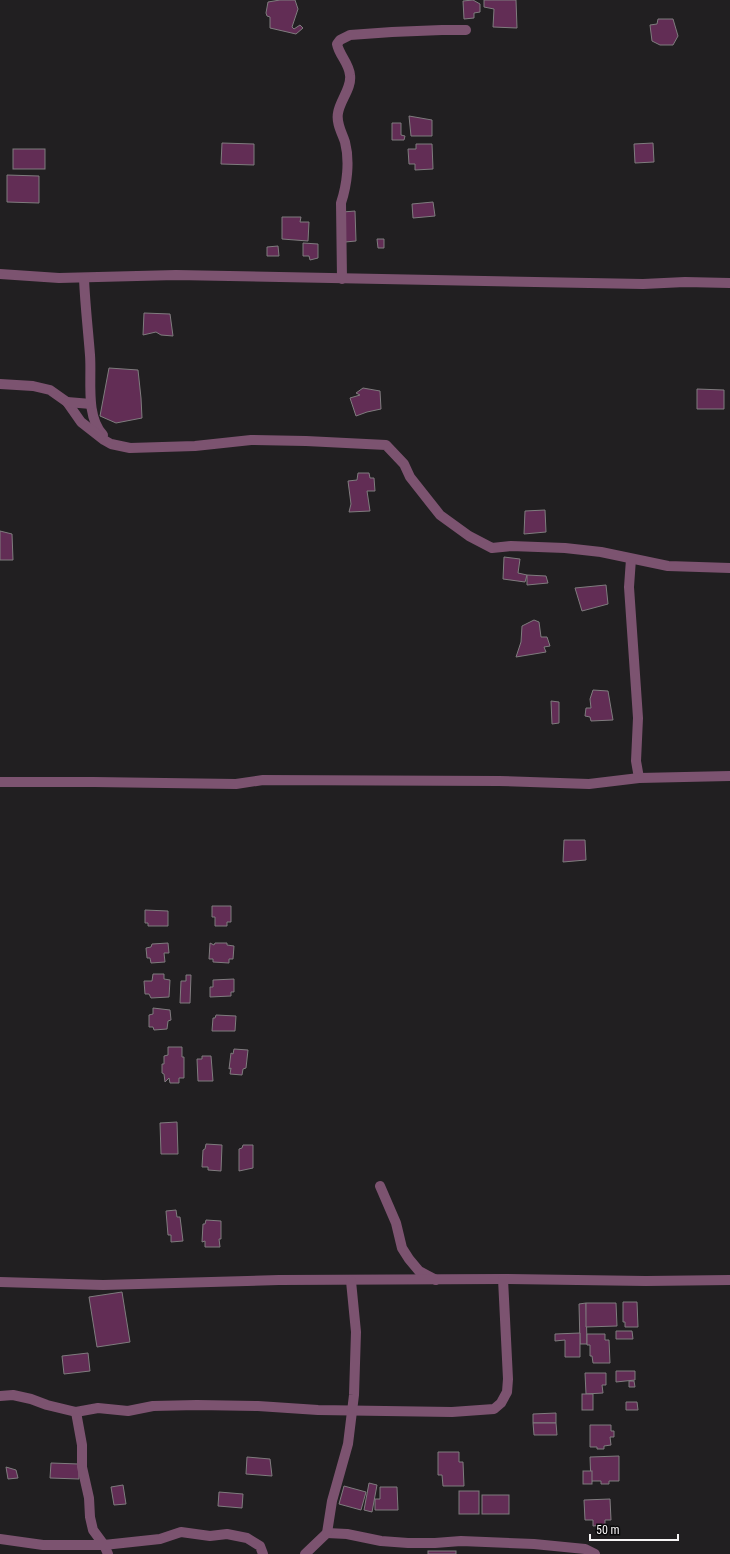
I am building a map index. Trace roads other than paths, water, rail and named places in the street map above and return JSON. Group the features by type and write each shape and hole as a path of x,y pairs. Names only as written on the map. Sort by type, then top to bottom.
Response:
{"street":[{"path":"342,279 341,203 345,192 347,152 338,123 338,113 348,88 350,75 346,62 338,50 337,44 340,40 350,35 466,30"},
{"path":"0,274 84,278 176,275 643,284 685,282 730,283"},
{"path":"84,278 86,319 91,366 91,404 98,429 111,444"},
{"path":"0,384 33,386 50,390 67,402 81,422 111,444 130,448 171,447 251,440 285,440 386,445 404,464 410,477 440,515 469,536 492,548 511,546 566,548 601,552 668,566 730,568"},
{"path":"67,402 91,404"},
{"path":"631,559 629,587 638,718 636,761 639,778"},
{"path":"0,782 236,784 263,780 484,781 589,784 639,778 730,776"},
{"path":"380,1186 396,1223 400,1240 408,1260 419,1271 438,1281"},
{"path":"0,1282 103,1285 279,1280 730,1280"},
{"path":"0,1396 13,1395 76,1412 98,1408 128,1411 153,1406 198,1405 418,1412 480,1411 494,1409 501,1403 507,1392 508,1379 503,1280"},
{"path":"305,1554 327,1533 332,1501 348,1444 354,1394 356,1332 351,1281"},
{"path":"76,1412 82,1445 82,1467 89,1498 90,1517 93,1530 106,1550"},
{"path":"0,1539 43,1545 106,1550 160,1539 181,1532 210,1536 227,1534 247,1538 260,1546 264,1554"},
{"path":"327,1533 347,1534 381,1541 408,1543 461,1541 534,1544 586,1549 595,1554"}]}
